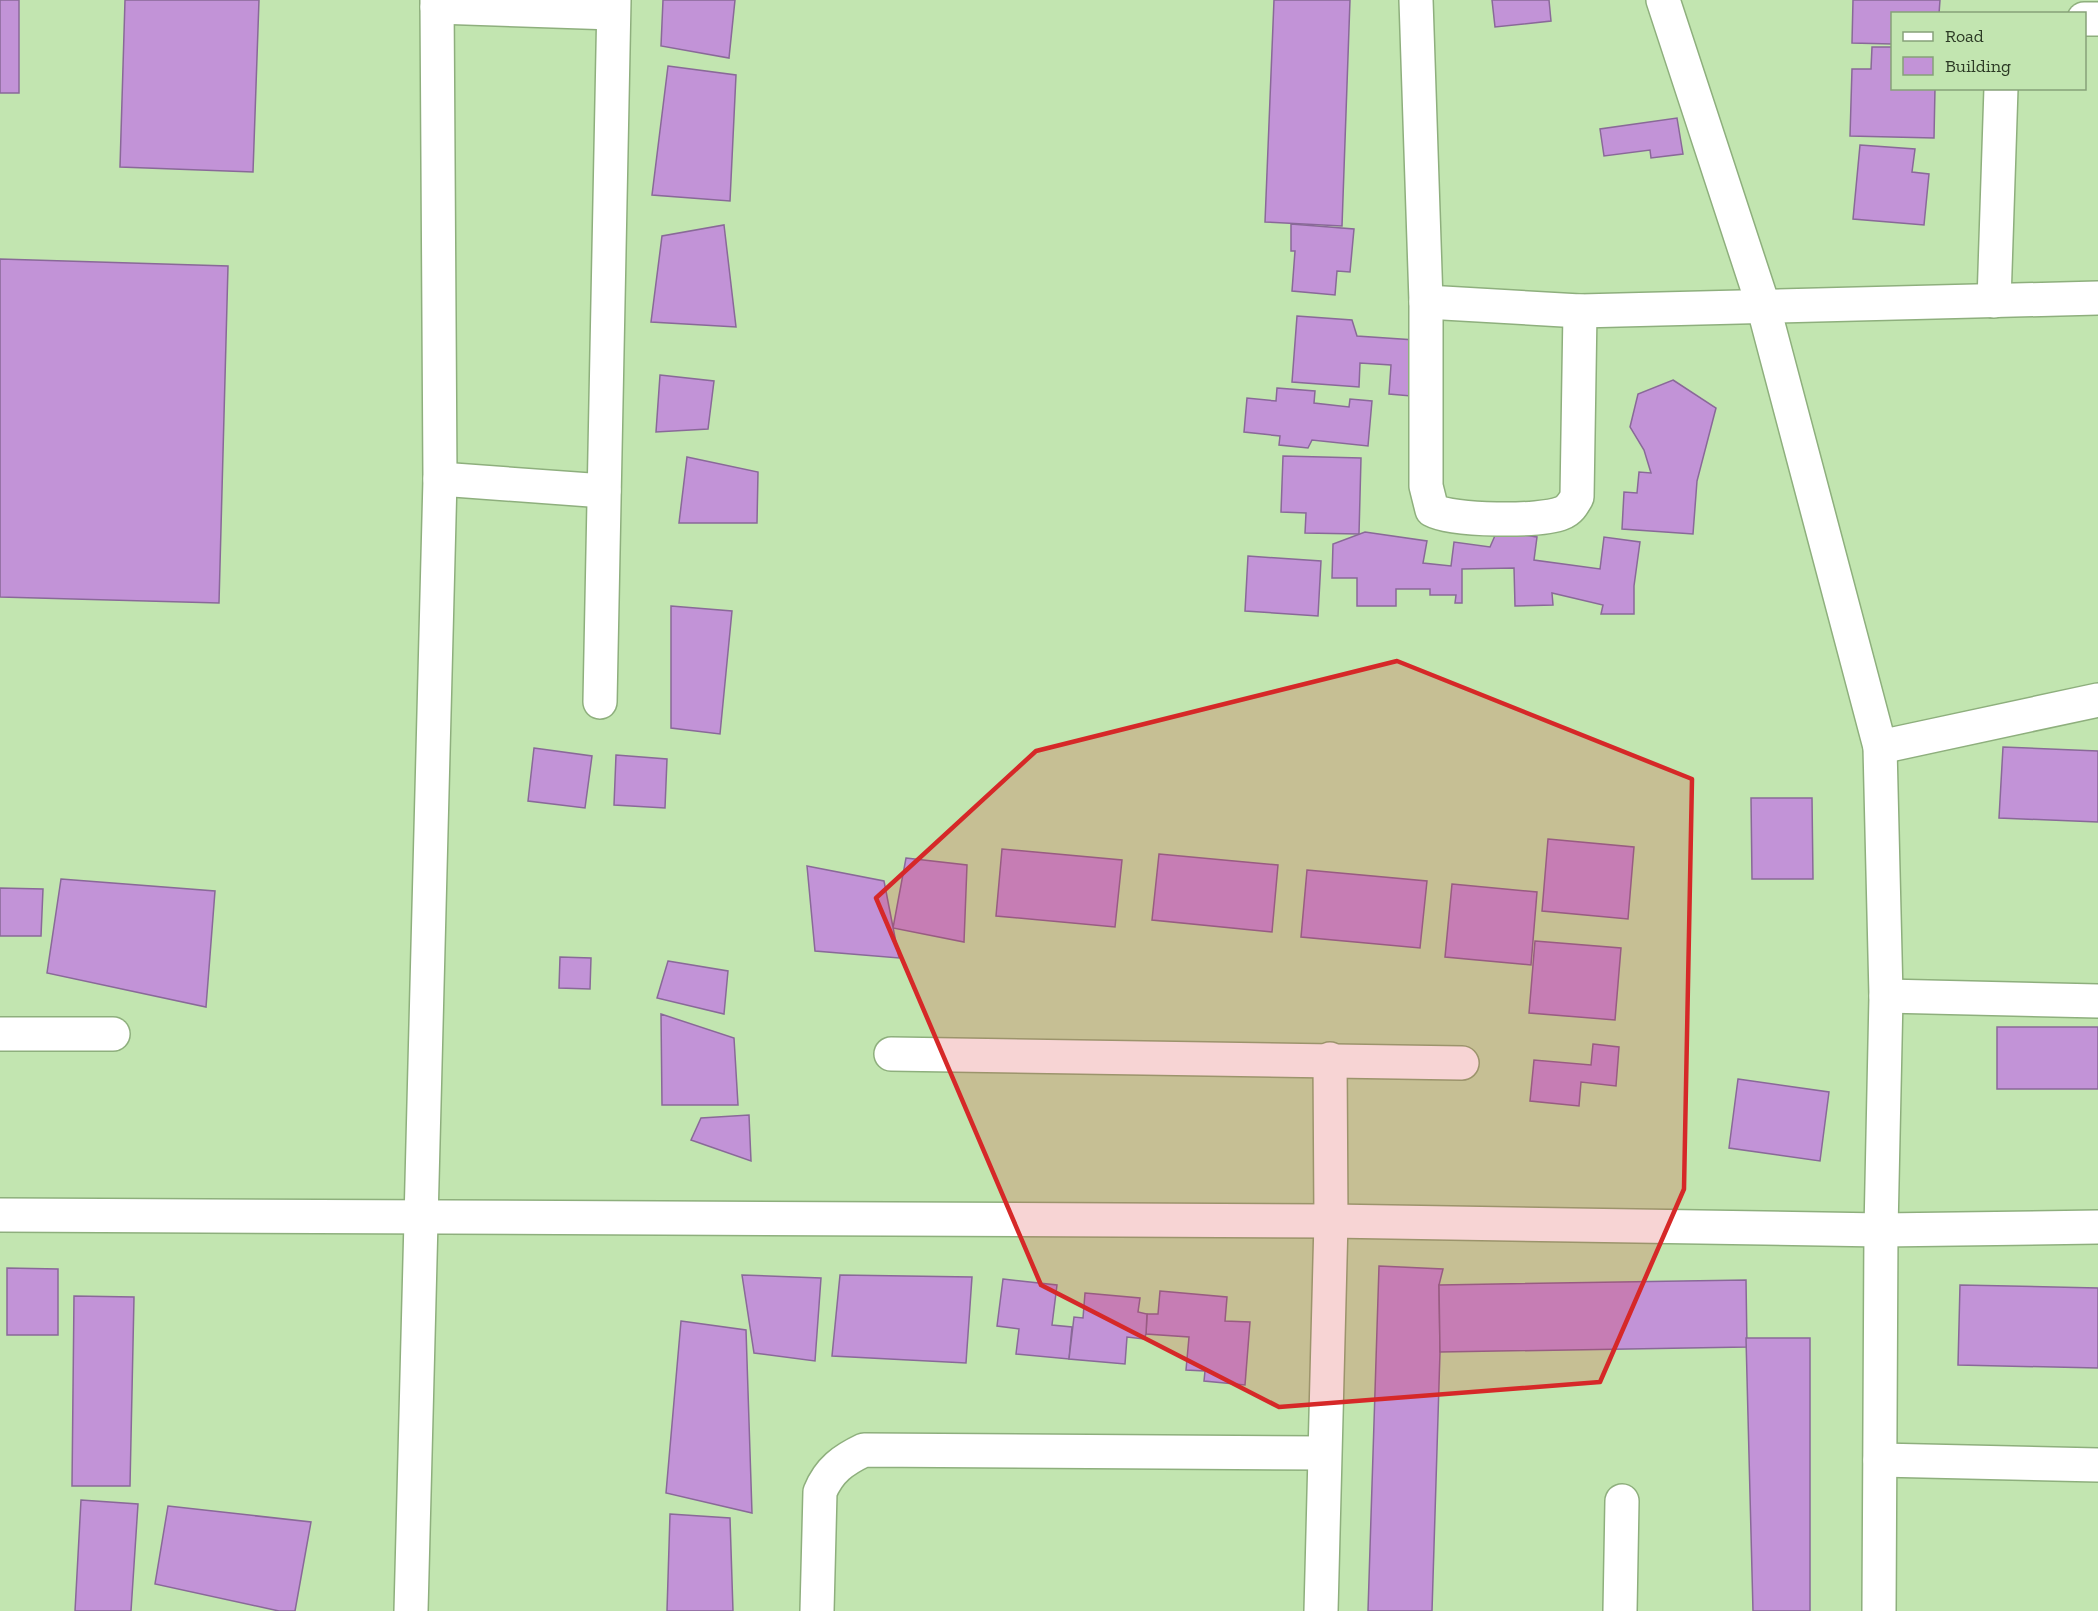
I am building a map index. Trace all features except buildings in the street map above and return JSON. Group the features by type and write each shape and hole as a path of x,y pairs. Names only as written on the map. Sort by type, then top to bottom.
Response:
{"street":[{"path":"1416,0 1426,302 1427,496 1432,510 1453,517 1544,518 1563,513 1572,507 1577,497 1580,311"},
{"path":"1663,0 1763,305 1880,747 1886,996 1881,1230 1879,1611"},
{"path":"411,1611 440,479 437,3 614,7 600,702"},
{"path":"1994,300 2001,90"},
{"path":"1426,302 1580,311 2098,298"},
{"path":"440,479 603,491"},
{"path":"1880,747 2098,700"},
{"path":"1886,996 2098,1001"},
{"path":"0,1034 113,1034"},
{"path":"891,1054 1330,1059 1462,1063"},
{"path":"1321,1611 1330,1221 1330,1059"},
{"path":"0,1215 1330,1221 1881,1230 2098,1227"},
{"path":"816,1611 820,1492 826,1476 844,1459 864,1450 1323,1453"},
{"path":"1880,1460 2098,1465"},
{"path":"1620,1611 1622,1501"}],"highlighted area":[{"path":"1397,661 1692,779 1684,1189 1600,1382 1279,1407 1041,1285 876,898 1036,751"}]}
